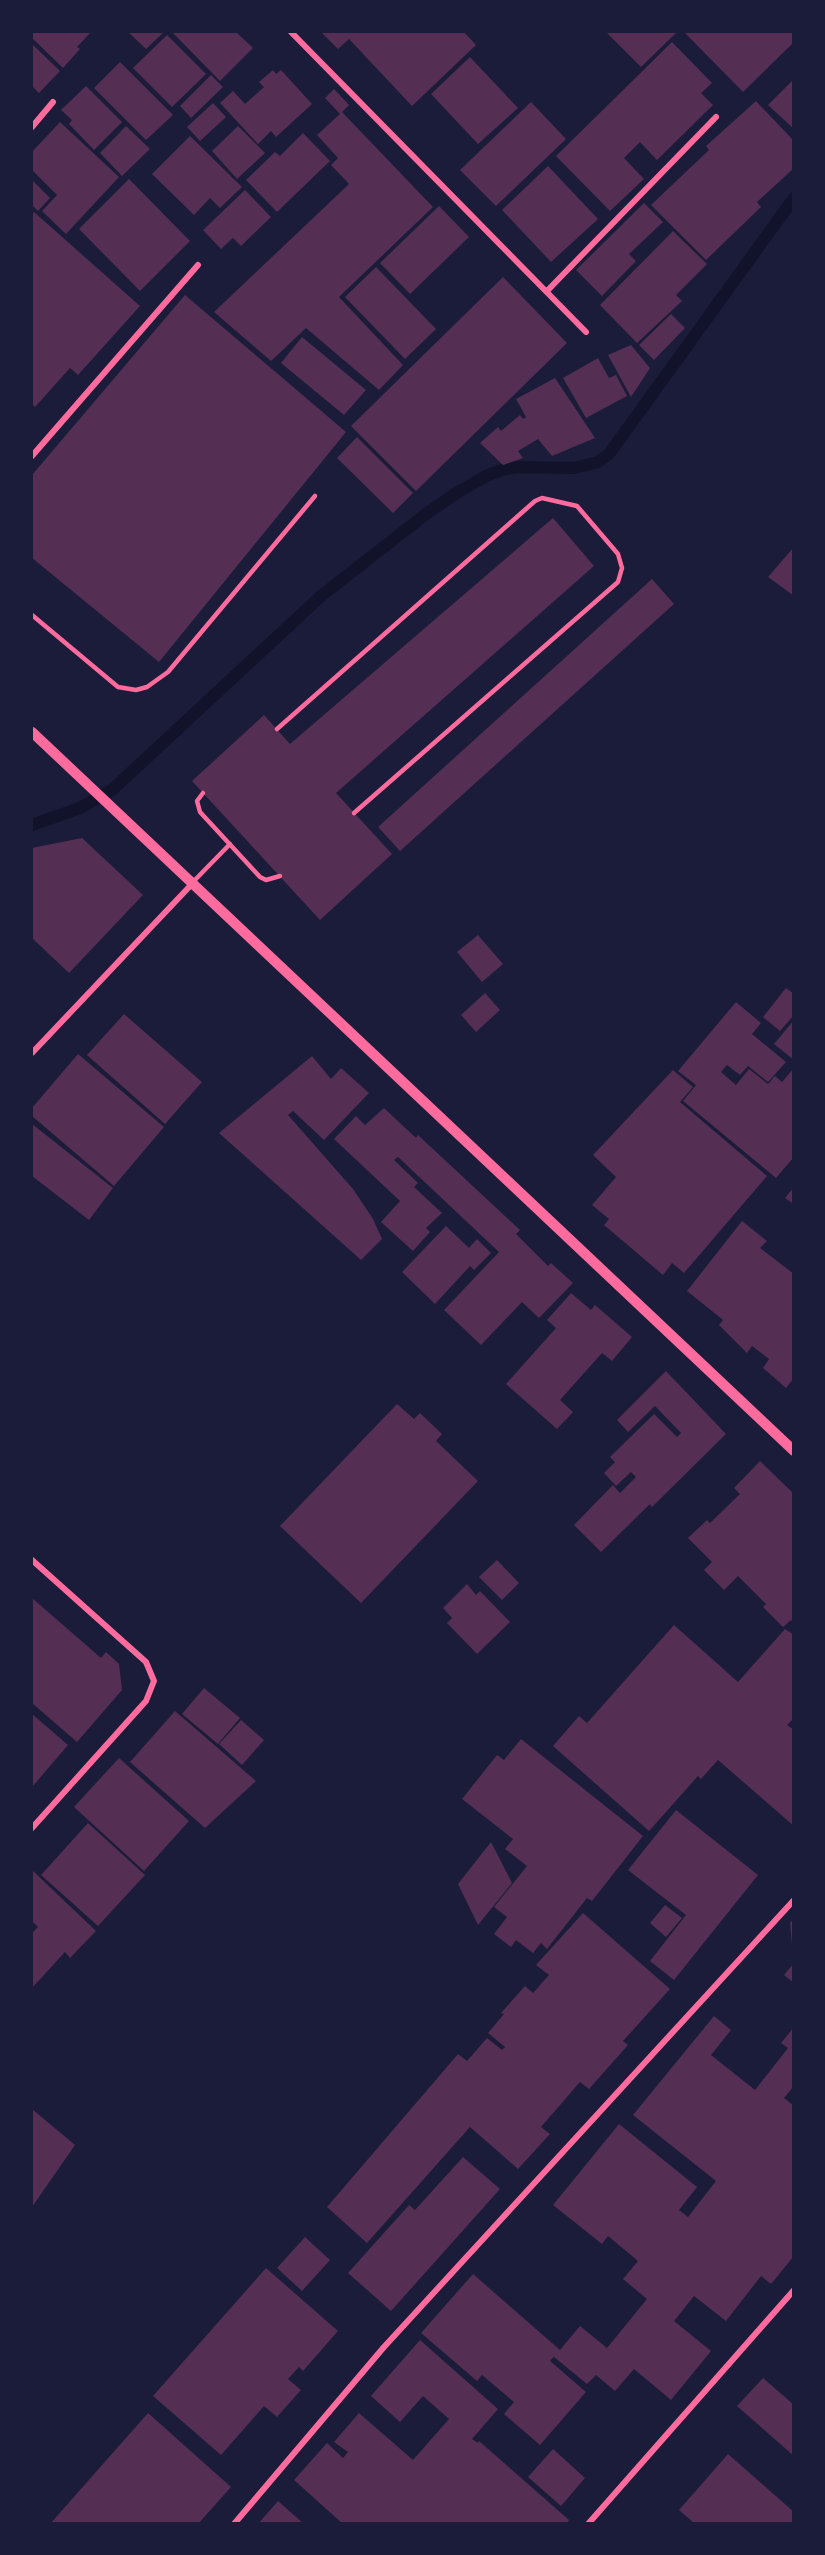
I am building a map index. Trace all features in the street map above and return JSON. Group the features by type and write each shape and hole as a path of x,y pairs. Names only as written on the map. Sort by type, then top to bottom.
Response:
{"street":[{"path":"291,32 586,332"},
{"path":"32,128 53,102"},
{"path":"547,291 716,117"},
{"path":"32,456 198,265"},
{"path":"32,732 191,885 794,1451"},
{"path":"32,1053 191,885"},
{"path":"32,1560 146,1662 154,1681 146,1701 32,1828"},
{"path":"234,2523 384,2347 794,1900"},
{"path":"588,2523 794,2290"}],"lane":[{"path":"32,615 118,687 136,690 147,687 168,672 315,496"},
{"path":"277,729 534,501 542,498 577,506 618,554 622,568 618,582 354,813"},
{"path":"203,793 199,797 198,807 260,877 266,880 280,876"},
{"path":"191,885 230,844"}],"building":[{"path":"32,32 91,32 77,47 80,49 63,68 32,38"},
{"path":"128,32 164,32 146,49"},
{"path":"172,32 236,32 253,48 220,81"},
{"path":"321,32 464,32 476,45 412,106 349,39 338,49"},
{"path":"606,32 677,32 641,67"},
{"path":"684,32 794,32 794,42 743,92"},
{"path":"167,35 206,74 172,107 133,68"},
{"path":"672,42 712,83 701,93 713,105 657,160 640,142 624,158 644,179 610,211 556,156"},
{"path":"32,44 60,71 39,93 32,86"},
{"path":"470,57 518,108 478,144 431,94"},
{"path":"120,62 173,115 146,140 94,88"},
{"path":"273,70 276,74 281,70 312,104 276,137 271,131 258,144 220,103 233,91 245,104 264,87 259,82"},
{"path":"211,75 223,87 191,118 180,106"},
{"path":"794,79 794,129 768,105"},
{"path":"86,86 122,122 94,150 69,124 72,120 61,110"},
{"path":"334,89 349,105 342,112 433,207 339,297 403,365 379,390 306,328 271,361 214,312 349,184 331,165 338,158 317,135 340,114 325,98"},
{"path":"756,101 794,141 794,168 757,202 761,207 706,260 651,205 709,150 706,146"},
{"path":"531,102 566,139 496,206 460,170"},
{"path":"213,103 226,117 200,141 187,127"},
{"path":"60,122 119,177 66,234 42,211 57,195 32,170 32,152"},
{"path":"126,126 150,149 122,176 100,153"},
{"path":"238,126 265,153 237,179 212,151"},
{"path":"303,133 330,161 277,212 246,180 275,152 280,156"},
{"path":"190,136 242,187 220,208 210,198 194,215 152,174"},
{"path":"548,166 598,219 551,262 502,210"},
{"path":"129,179 190,241 140,291 79,229"},
{"path":"32,180 50,198 38,211 32,205"},
{"path":"245,190 271,217 241,246 233,238 221,249 203,230"},
{"path":"644,203 663,222 629,254 636,261 602,296 576,270"},
{"path":"439,206 469,237 410,294 380,263"},
{"path":"34,212 140,306 78,375 70,368 35,407 32,404 32,215"},
{"path":"673,231 707,264 676,295 682,301 637,343 600,305"},
{"path":"376,267 436,329 405,359 345,297"},
{"path":"503,277 567,343 416,491 351,426"},
{"path":"185,295 346,432 159,662 32,558 32,475"},
{"path":"671,314 685,328 654,360 639,345"},
{"path":"302,337 366,390 344,415 281,363"},
{"path":"631,345 650,368 631,397 608,355"},
{"path":"598,358 609,378 616,375 627,396 586,418 563,378"},
{"path":"555,378 595,438 552,456 538,439 518,451 523,458 503,465 480,443 498,427 501,431 520,415 523,419 526,417 516,399"},
{"path":"357,437 413,493 393,513 337,458"},
{"path":"553,518 594,566 336,793 392,854 320,920 192,781 264,715 290,744"},
{"path":"794,547 794,596 768,577"},
{"path":"652,579 674,604 400,851 378,827"},
{"path":"82,838 143,895 69,973 32,938 32,848"},
{"path":"478,935 503,964 482,982 457,952"},
{"path":"786,988 794,994 794,1015 780,1031 763,1017"},
{"path":"485,993 500,1010 476,1032 461,1015"},
{"path":"736,1002 761,1023 752,1034 786,1062 768,1082 748,1066 740,1075 727,1065 721,1072 736,1085 749,1069 768,1084 775,1076 782,1082 794,1068 794,1157 776,1178 683,1101 696,1085 678,1071"},
{"path":"124,1014 202,1082 165,1124 87,1055"},
{"path":"794,1020 794,1060 774,1044"},
{"path":"78,1054 164,1127 114,1186 32,1116 32,1108"},
{"path":"312,1056 331,1079 341,1068 369,1093 324,1140 293,1111 288,1115 353,1189 373,1219 382,1239 361,1260 219,1133"},
{"path":"673,1070 693,1087 680,1102 767,1176 684,1273 672,1263 663,1275 604,1225 609,1219 592,1205 616,1177 593,1155"},
{"path":"384,1108 416,1138 418,1135 520,1230 516,1234 548,1266 551,1263 573,1283 539,1318 522,1302 481,1345 444,1310 499,1252 398,1157 394,1160 418,1183 414,1187 442,1213 426,1228 430,1232 413,1251 381,1222 400,1201 334,1139 356,1116 365,1125"},
{"path":"32,1124 113,1188 89,1220 32,1176"},
{"path":"794,1187 794,1204 785,1198"},
{"path":"742,1221 767,1241 760,1248 794,1274 794,1378 786,1388 763,1368 769,1359 752,1346 747,1353 719,1325 723,1320 687,1291"},
{"path":"446,1226 469,1248 477,1239 491,1253 474,1270 470,1266 435,1304 402,1272"},
{"path":"571,1293 591,1310 595,1305 632,1337 612,1361 602,1353 560,1400 573,1412 557,1429 506,1384 556,1328 547,1320"},
{"path":"666,1371 726,1434 652,1507 650,1504 601,1552 574,1525 613,1485 620,1493 636,1477 631,1472 616,1486 604,1473 615,1462 610,1457 654,1414 677,1437 681,1433 655,1406 628,1432 617,1420"},
{"path":"397,1404 414,1419 420,1413 442,1434 436,1441 478,1481 361,1603 280,1526"},
{"path":"760,1461 794,1494 794,1623 791,1620 783,1627 763,1607 766,1604 738,1576 724,1590 704,1570 712,1562 688,1538 707,1520 710,1523 740,1494 734,1488"},
{"path":"497,1560 519,1583 502,1600 479,1577"},
{"path":"467,1584 476,1595 480,1591 510,1622 477,1654 447,1623 452,1618 443,1608"},
{"path":"32,1598 101,1658 106,1652 119,1664 122,1690 77,1742 32,1703"},
{"path":"674,1625 738,1682 785,1629 794,1635 794,1718 787,1725 794,1730 794,1826 718,1760 701,1779 698,1776 649,1831 553,1746 579,1716 587,1723"},
{"path":"204,1688 240,1718 218,1744 182,1714"},
{"path":"175,1711 256,1781 205,1828 130,1762"},
{"path":"32,1714 68,1745 32,1787"},
{"path":"241,1720 264,1740 242,1765 219,1744"},
{"path":"521,1739 643,1836 592,1901 587,1898 547,1949 541,1943 533,1953 516,1940 511,1947 494,1934 507,1917 494,1907 527,1866 505,1849 513,1839 462,1799 497,1755 504,1760"},
{"path":"119,1758 189,1821 144,1871 74,1807"},
{"path":"676,1810 758,1875 674,1980 650,1961 686,1915 628,1870"},
{"path":"88,1823 145,1875 98,1926 41,1875"},
{"path":"491,1842 512,1883 478,1925 458,1884"},
{"path":"32,1870 96,1931 70,1958 65,1952 32,1988 32,1933 38,1927 32,1921"},
{"path":"665,1905 682,1918 666,1937 650,1923"},
{"path":"583,1913 670,1989 623,2041 628,2045 589,2089 580,2082 541,2127 550,2134 518,2169 470,2127 367,2243 327,2207 458,2054 467,2061 487,2038 502,2050 505,2047 488,2033 504,2014 501,2013 525,1986 533,1993 549,1975 536,1965"},
{"path":"794,1918 794,1945 792,1945 790,1923"},
{"path":"794,1963 794,1983 784,1975"},
{"path":"714,2016 731,2030 711,2055 755,2090 788,2048 781,2043 794,2027 794,2086 784,2098 794,2106 794,2256 771,2284 761,2276 726,2321 694,2296 674,2321 711,2351 671,2400 634,2369 615,2391 596,2375 587,2384 554,2357 580,2326 607,2348 647,2299 623,2279 638,2261 608,2236 602,2244 553,2205 619,2124 697,2187 679,2210 688,2217 716,2181 633,2115"},
{"path":"32,2109 75,2145 32,2207"},
{"path":"463,2157 500,2189 391,2311 348,2273 409,2205 415,2210"},
{"path":"305,2237 330,2260 302,2291 277,2268"},
{"path":"266,2268 338,2331 303,2371 299,2367 288,2379 301,2390 277,2417 264,2406 221,2455 153,2396"},
{"path":"473,2274 560,2350 550,2361 586,2392 540,2445 504,2414 514,2402 482,2375 477,2381 421,2333"},
{"path":"420,2340 498,2409 472,2439 478,2443 479,2441 569,2520 566,2524 343,2524 294,2480 327,2443 343,2458 348,2452 334,2442 359,2413 413,2460 449,2419 423,2396 400,2422 371,2396"},
{"path":"763,2378 794,2405 794,2456 737,2406"},
{"path":"148,2413 231,2487 198,2524 50,2524"},
{"path":"553,2449 585,2478 561,2506 528,2477"},
{"path":"728,2454 794,2512 794,2524 695,2524 679,2510"},
{"path":"278,2501 304,2524 258,2524"}],"waterway":[{"path":"32,825 80,808 112,790 321,596 426,514 458,492 502,470 517,467 574,468 598,462 609,454 794,198"}]}
